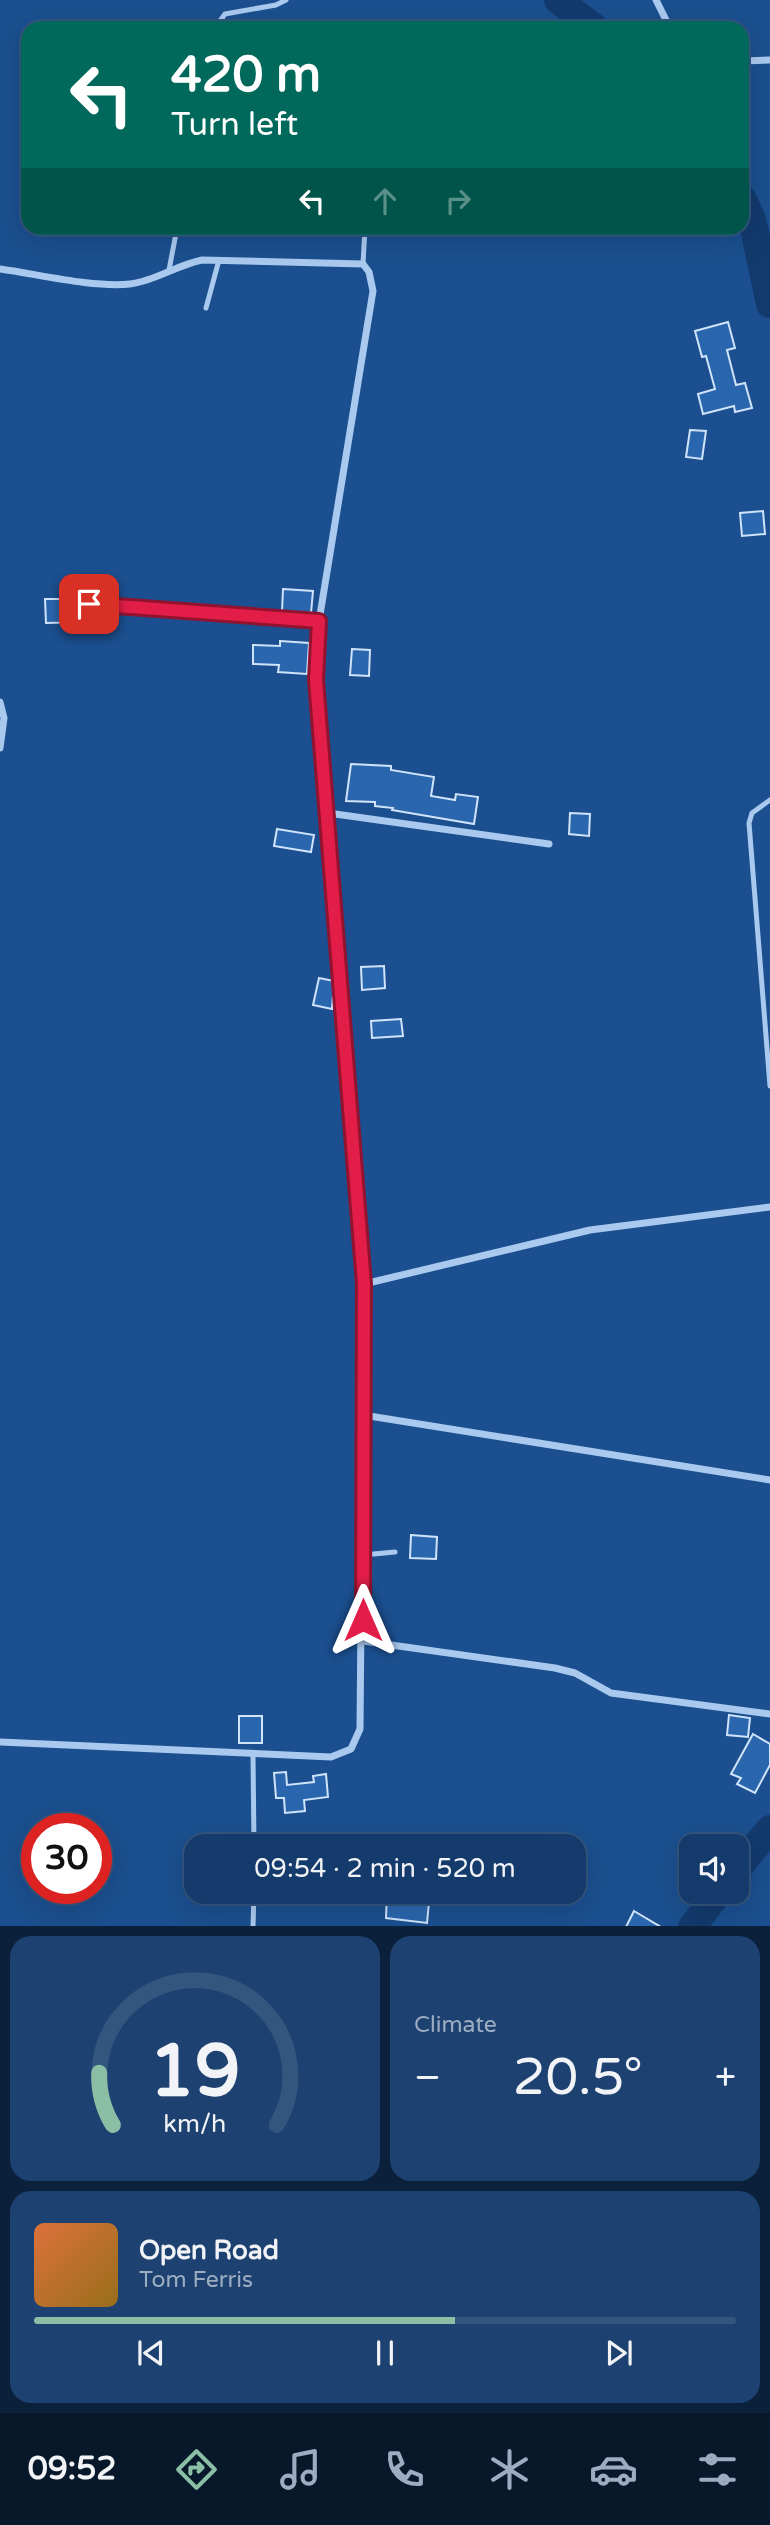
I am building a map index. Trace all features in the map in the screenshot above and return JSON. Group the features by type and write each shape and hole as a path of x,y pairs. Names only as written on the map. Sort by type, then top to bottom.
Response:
{"street":[{"path":"656,0 666,21"},
{"path":"749,61 770,60"},
{"path":"0,269 107,284 144,281 183,263 219,260 363,264 369,272 373,291 319,621 316,680 364,1284 363,1641 360,1729 351,1749 331,1757 0,1742"},
{"path":"0,702 4,718 0,748"},
{"path":"328,813 549,844"},
{"path":"364,1284 590,1230 770,1207"},
{"path":"363,1415 770,1480"},
{"path":"363,1641 555,1668 575,1673 611,1693 770,1714"}],"lane":[{"path":"220,21 225,13 276,5 286,0"},
{"path":"169,270 176,235"},
{"path":"363,264 365,235"},
{"path":"206,308 219,260"},
{"path":"72,601 319,621"},
{"path":"770,800 752,813 749,823 770,1086"},
{"path":"363,1555 395,1552"},
{"path":"253,1754 254,1834"},
{"path":"253,1926 254,1904"}],"building":[{"path":"728,322 735,348 727,350 736,385 745,383 752,408 735,412 734,406 703,414 698,394 715,389 706,356 702,357 695,331"},
{"path":"690,430 706,431 702,459 686,457"},
{"path":"763,511 765,534 742,536 740,513"},
{"path":"283,589 313,591 311,613 282,611"},
{"path":"45,599 67,599 72,607 89,608 89,622 46,623"},
{"path":"280,641 309,643 307,674 278,672 279,665 253,664 253,645 280,646"},
{"path":"352,649 370,650 369,676 350,675"},
{"path":"351,764 391,766 391,770 434,777 431,796 455,800 456,794 478,797 474,824 392,810 393,808 375,806 375,802 346,801"},
{"path":"570,813 590,814 589,836 569,834"},
{"path":"277,829 314,835 311,852 274,846"},
{"path":"384,966 385,988 362,990 361,967"},
{"path":"319,978 334,981 332,1009 313,1005"},
{"path":"401,1019 403,1036 372,1038 371,1021"},
{"path":"411,1535 437,1537 436,1559 410,1558"},
{"path":"729,1715 750,1718 748,1737 727,1735"},
{"path":"239,1716 262,1716 262,1743 239,1743"},
{"path":"753,1734 770,1744 770,1765 755,1793 737,1784 741,1778 731,1774"},
{"path":"286,1772 287,1785 314,1782 313,1776 326,1774 328,1797 304,1800 305,1811 285,1813 284,1798 276,1798 274,1773"},
{"path":"387,1904 429,1904 427,1923 386,1918"},
{"path":"634,1911 659,1926 626,1926"}],"waterway":[{"path":"558,0 586,21"},
{"path":"749,213 770,304"},
{"path":"749,1854 770,1829"},
{"path":"693,1926 710,1904"}],"route":[{"path":"89,604 319,621 316,680 364,1284 363,1620"}]}
